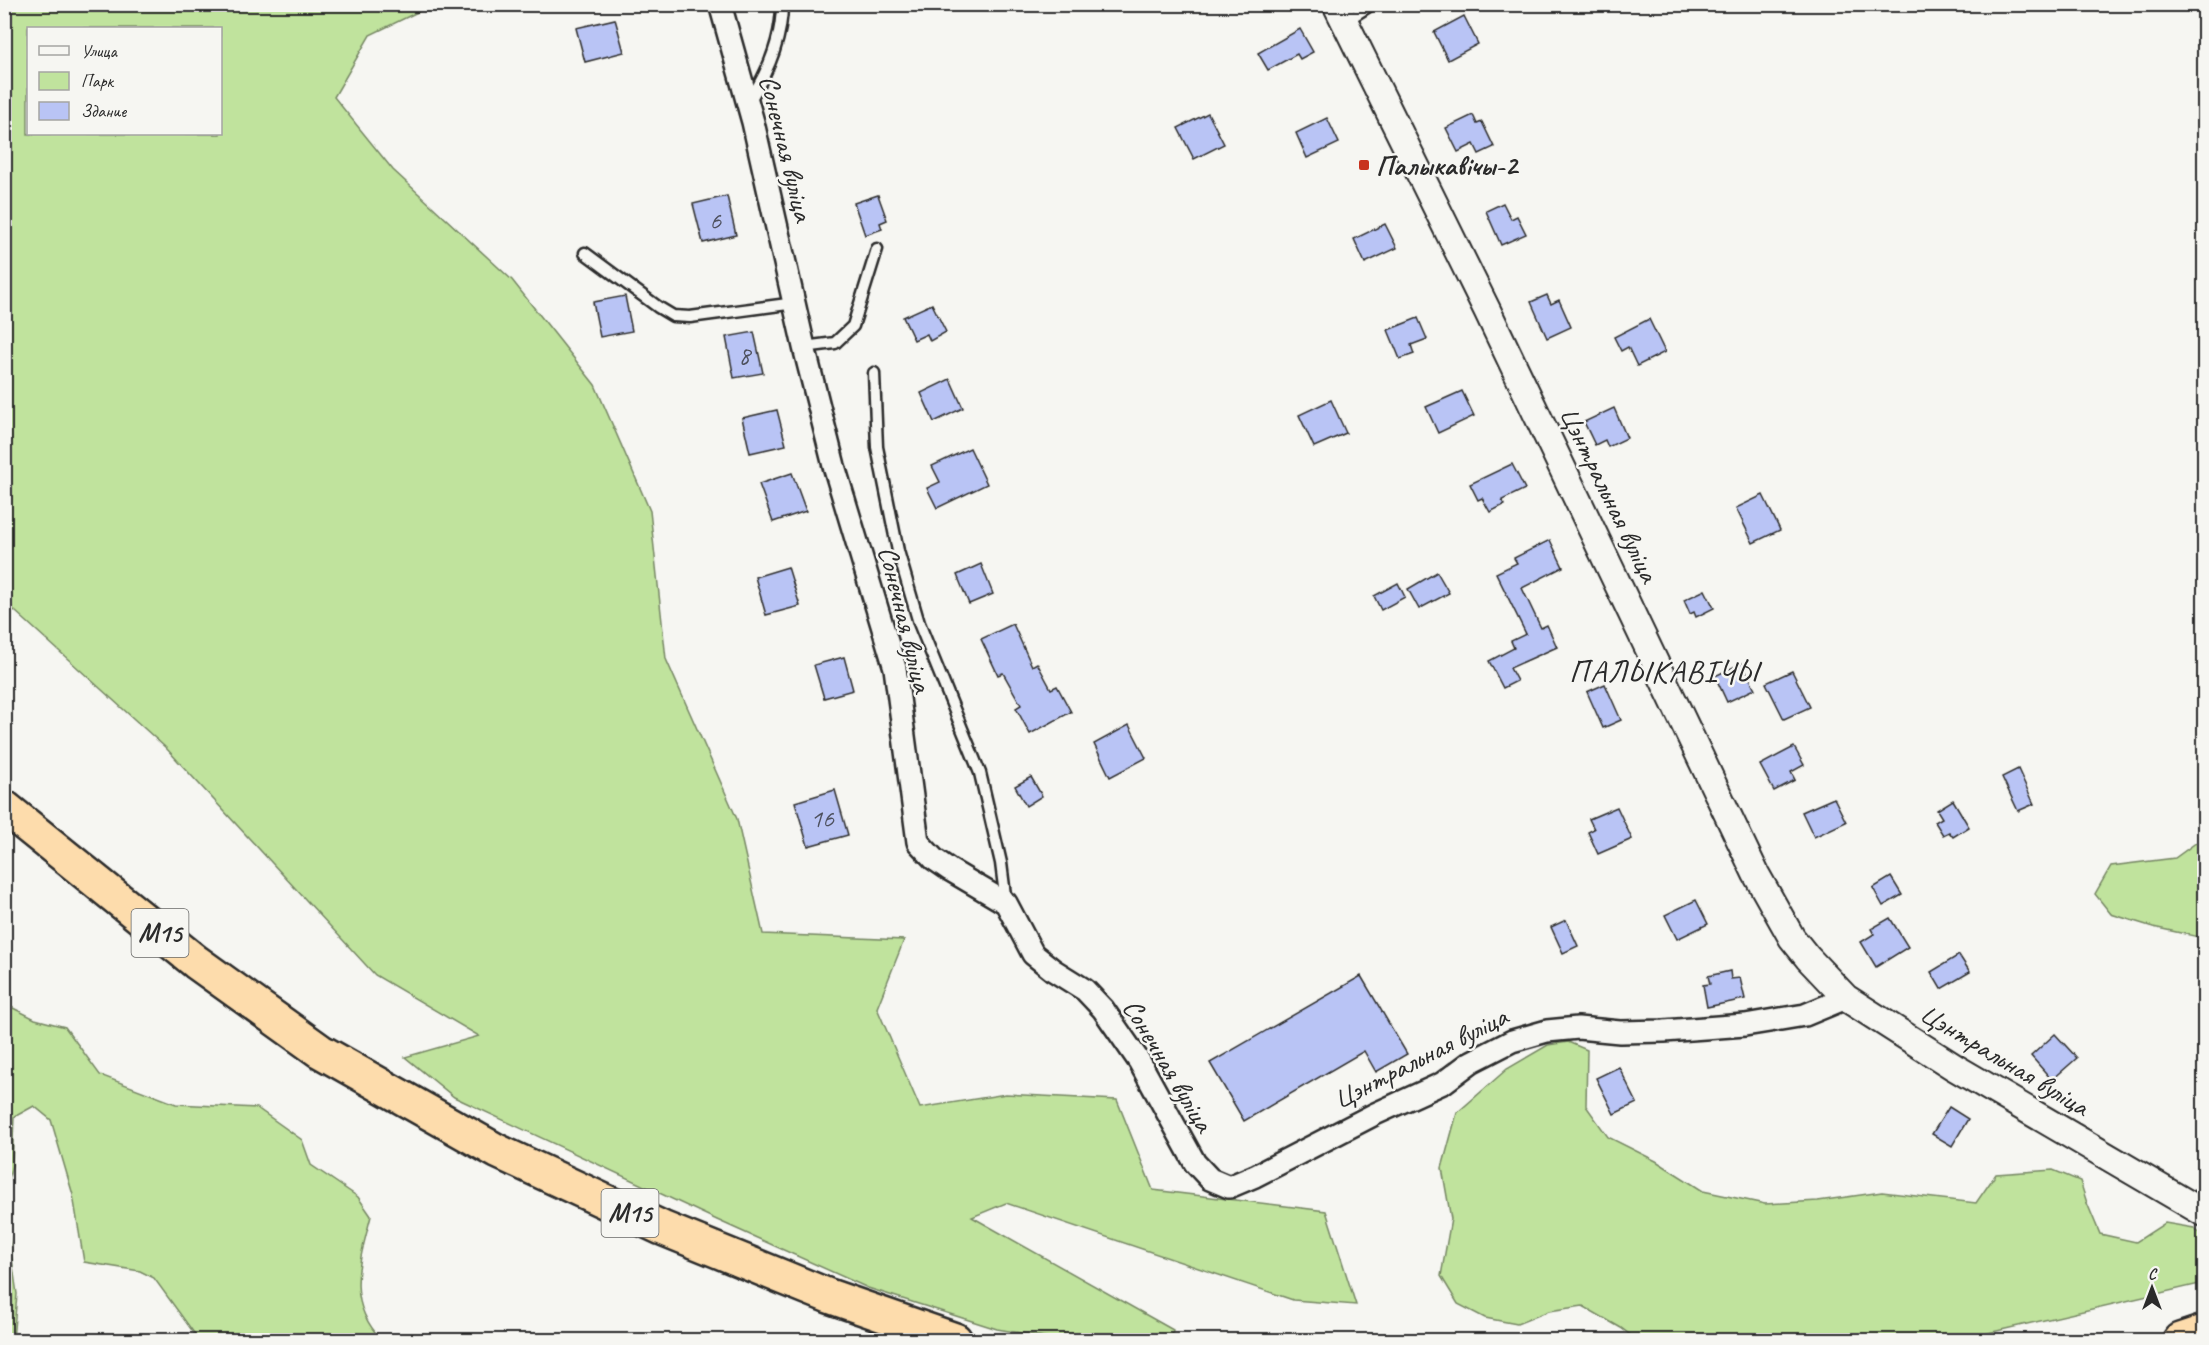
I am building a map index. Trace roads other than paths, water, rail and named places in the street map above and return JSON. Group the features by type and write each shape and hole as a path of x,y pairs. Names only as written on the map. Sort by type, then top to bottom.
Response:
{"highway":[{"name":"М15","path":"4,807 196,962 320,1051 497,1151 662,1228 829,1296 955,1341"},
{"path":"2180,1341 2205,1332"}],"street":[{"name":"Сонечная вуліца","path":"720,4 748,103 834,466 895,668 918,842 934,859 1006,903 1032,954 1085,990 1103,1009 1139,1061 1195,1163 1210,1179"},
{"name":"Цэнтральная вуліца","path":"1340,13 1487,310 1756,874 1792,938 1845,998 1954,1067 2205,1213"},
{"name":"Цэнтральная вуліца","path":"1210,1179 1229,1187 1255,1176 1376,1114 1443,1083 1471,1062 1512,1041 1546,1031 1578,1028 1620,1032 1705,1030 1745,1026 1805,1015 1845,998"}],"lane":[{"path":"748,103 762,81 777,42 782,4"},
{"path":"1340,13 1372,4"},
{"path":"804,346 835,343 853,326 877,249"},
{"path":"585,253 658,308 673,316 690,317 795,303"},
{"path":"873,373 877,447 898,551 919,623 980,773 1001,863 1006,903"}],"place":[{"name":"Палыкавічы-2","path":"1364,165"}],"district":[{"name":"ПАЛЫКАВІЧЫ","path":"1664,671"}]}
